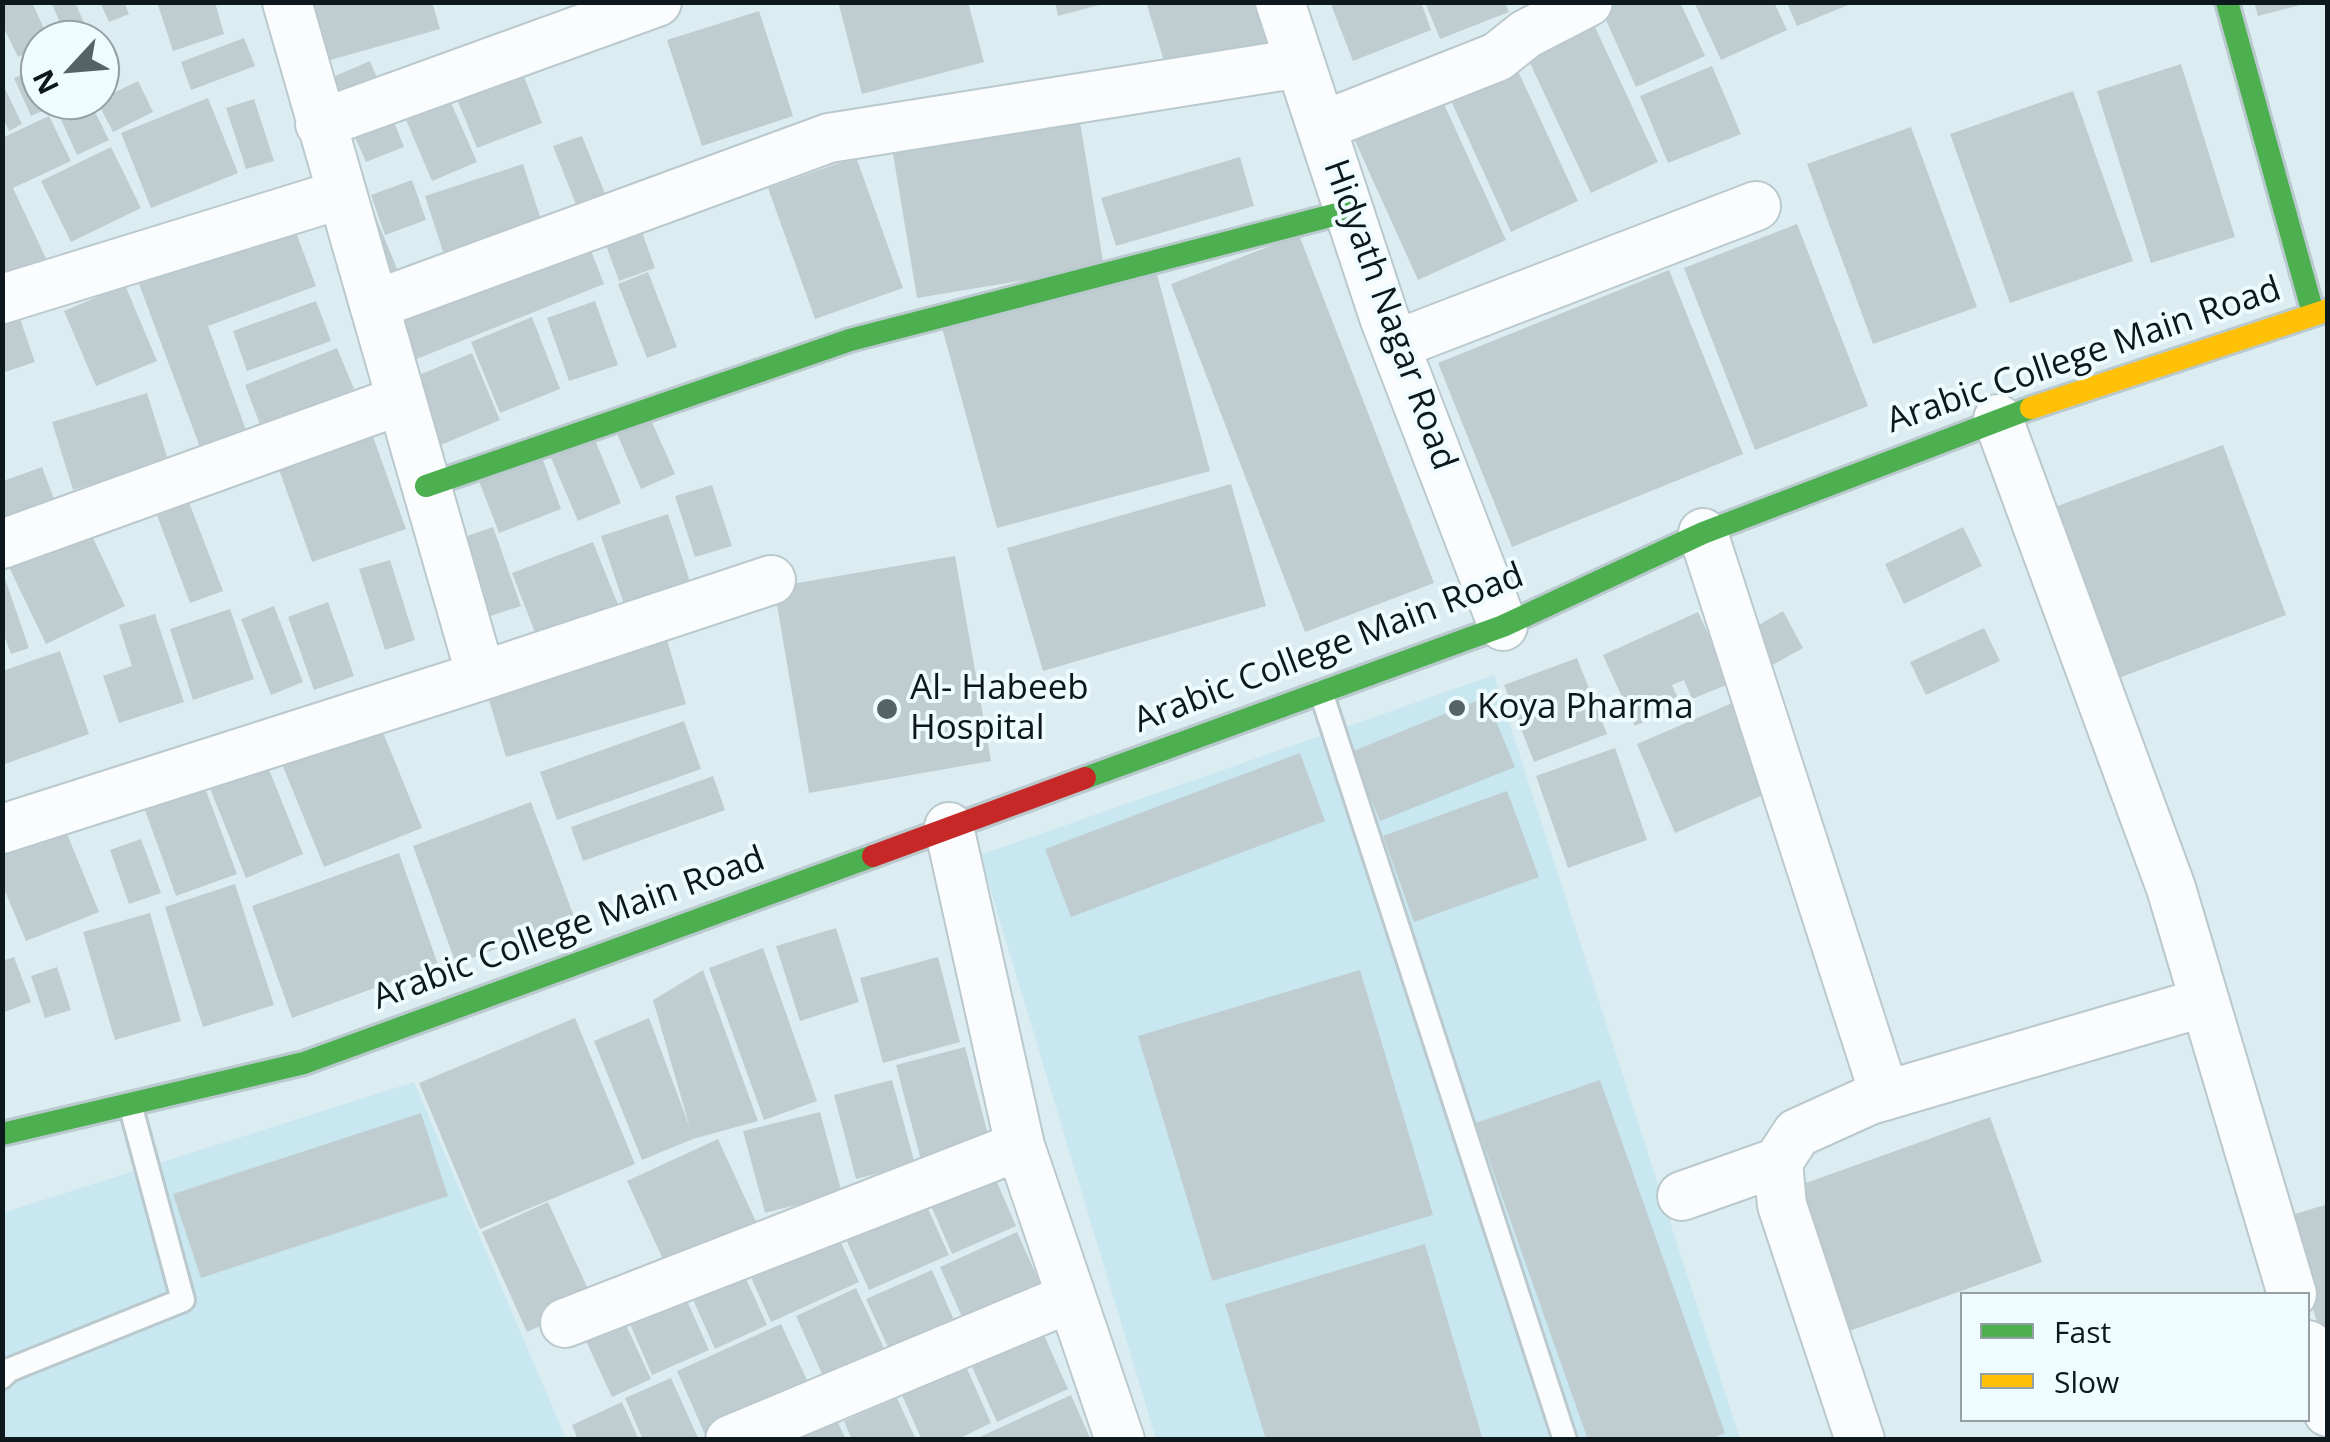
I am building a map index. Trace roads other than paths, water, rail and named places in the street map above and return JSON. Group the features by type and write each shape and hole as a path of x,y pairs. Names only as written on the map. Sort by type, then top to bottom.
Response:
{"main road":[{"path":"2227,2 2320,312"},
{"path":"426,486 850,340 1349,211"},
{"name":"Arabic College Main Road","path":"2,1134 304,1063 1504,626 1703,532 1998,419 2320,312"}],"street":[{"path":"287,2 482,676"},
{"path":"320,124 657,2"},
{"name":"Hidyath Nagar Road","path":"1280,2 1395,345 1504,626"},
{"path":"1322,126 1497,57 1526,34 1588,2"},
{"path":"374,305 829,138 1300,64"},
{"path":"2,299 342,194"},
{"path":"1395,345 1756,206"},
{"path":"2,544 401,400"},
{"path":"1998,419 2171,888 2291,1292"},
{"path":"1703,532 1885,1096"},
{"path":"2,829 771,580"},
{"path":"949,827 1020,1146 1120,1440"},
{"path":"1860,1440 1782,1205 1778,1162 1797,1132 1885,1096 2206,1002"},
{"path":"565,1323 1020,1146"},
{"path":"1682,1196 1778,1162"},
{"path":"730,1440 1070,1298"},
{"path":"2310,1352 2328,1412"}],"lane":[{"path":"1321,692 1566,1440"},
{"path":"2,1377 9,1370 183,1300 130,1104"}],"place":[{"name":"Koya Pharma","path":"1457,708"},
{"name":"Al- Habeeb Hospital","path":"887,709"}]}
